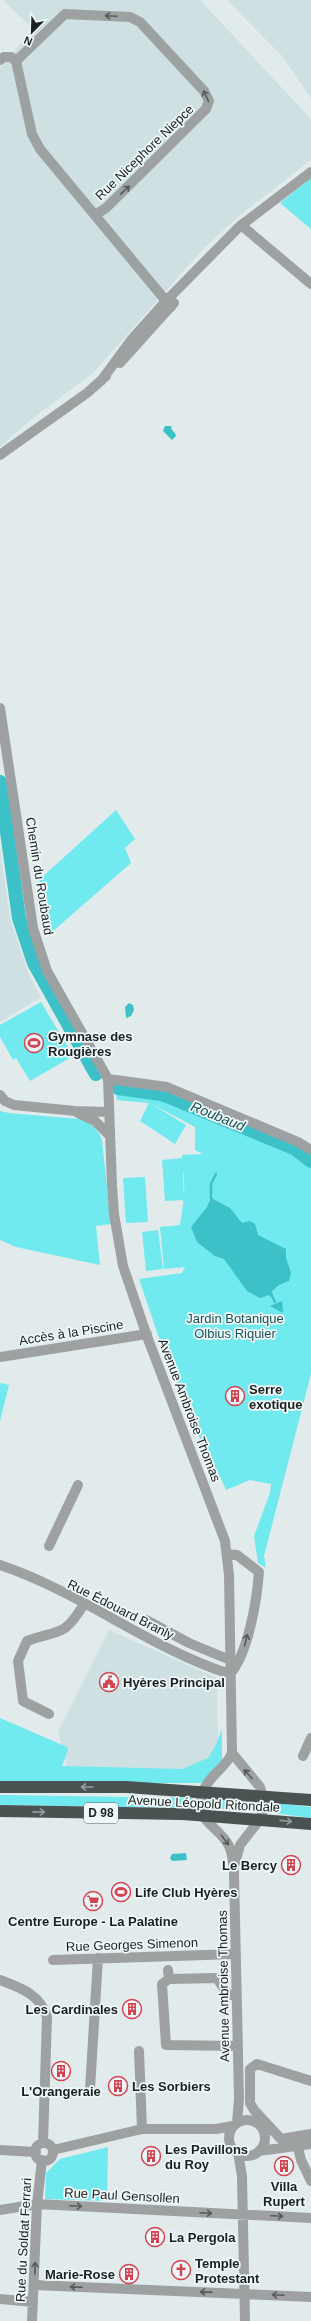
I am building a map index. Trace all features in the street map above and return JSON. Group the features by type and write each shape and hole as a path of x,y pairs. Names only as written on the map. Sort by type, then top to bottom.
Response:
{"highway":[{"name":"Avenue Léopold Ritondale","path":"0,1787 126,1787 263,1795 311,1800"},
{"name":"Avenue Léopold Ritondale","path":"0,1811 202,1814 261,1818 311,1824"}],"street":[{"name":"Rue Nicephore Niepce","path":"95,215 122,192 206,109 209,101 204,91 140,22 130,17 65,14 16,61 32,134 37,144 168,305"},
{"path":"0,60 4,57 11,57 16,61"},
{"path":"0,455 87,393 101,381 132,339 168,305 241,225 311,172"},
{"path":"241,225 311,284"},
{"name":"Chemin du Roubaud","path":"0,708 35,935 47,971 108,1079"},
{"path":"108,1079 167,1087 298,1142 311,1150"},
{"name":"Avenue Ambroise Thomas","path":"108,1079 113,1207 118,1241 128,1283 146,1334 221,1526 227,1554 232,1753"},
{"path":"0,1095 5,1101 14,1104 109,1115"},
{"path":"75,1111 95,1121 109,1135"},
{"path":"95,1121 109,1115"},
{"name":"Accès à la Piscine","path":"0,1357 146,1334"},
{"path":"49,1546 78,1485"},
{"path":"227,1554 237,1555 259,1572 257,1590 242,1658 230,1674"},
{"name":"Rue Édouard Branly","path":"0,1565 18,1571 181,1655 230,1674"},
{"path":"49,1714 23,1701 18,1661 27,1641 46,1634 62,1631 72,1623 84,1604"},
{"path":"146,1620 189,1643 230,1660"},
{"path":"303,1756 311,1738"},
{"path":"202,1814 203,1791 206,1785 224,1768 232,1753 260,1787 263,1795 261,1818"},
{"name":"Avenue Ambroise Thomas","path":"202,1814 228,1845 234,1873 239,2099 235,2125"},
{"name":"Avenue Ambroise Thomas","path":"234,1873 240,1845 261,1818"},
{"name":"Rue Georges Simenon","path":"53,1960 236,1954"},
{"path":"90,2089 98,1958"},
{"path":"230,1995 228,1995 217,1978 168,1968 162,1984 166,2043 238,2046"},
{"path":"0,1980 34,1995 44,2007 47,2017 43,2143"},
{"path":"139,2051 142,2129"},
{"path":"311,2081 257,2064 250,2069 250,2102 254,2110 281,2139 311,2134"},
{"name":"Avenue Ambroise Thomas","path":"239,2099 250,2120"},
{"path":"53,2150 142,2129 216,2129 250,2120 259,2124 265,2137 278,2149"},
{"path":"229,2138 235,2125"},
{"path":"216,2129 229,2138 232,2147 238,2153 242,2176 245,2321"},
{"path":"242,2176 265,2137"},
{"path":"43,2143 49,2145 53,2150"},
{"path":"43,2143 38,2146 36,2152 38,2157 42,2160 50,2158 53,2150"},
{"path":"238,2153 256,2153 311,2144"},
{"path":"298,2147 301,2160 311,2181"},
{"path":"0,2150 36,2152"},
{"name":"Rue du Soldat Ferrari","path":"32,2321 37,2204 42,2160"},
{"name":"Rue Paul Gensollen","path":"0,2210 37,2204 311,2218"},
{"path":"34,2285 311,2297"},
{"path":"0,2299 33,2302"}],"shaded area":[{"path":"3,0 200,0 311,119 311,160 240,215 204,248 94,372 28,422 0,447 0,68 33,29"},
{"path":"227,0 311,0 311,98 282,56"},
{"path":"165,426 171,426 175,433 176,436 172,440 163,431"},
{"path":"0,848 10,919 29,974 41,997 0,1022"},
{"path":"129,1003 133,1005 134,1010 131,1016 126,1018 125,1007"},
{"path":"211,1198 230,1208 242,1223 250,1221 255,1224 258,1235 286,1249 286,1258 291,1273 289,1281 279,1285 272,1291 273,1296 271,1297 269,1295 260,1298 247,1291 224,1259 215,1256 197,1242 191,1227 207,1207"},
{"path":"282,1301 283,1313 270,1306"},
{"path":"109,1630 217,1678 218,1748 207,1759 184,1770 67,1767 58,1732"},
{"path":"186,1853 187,1860 172,1861 170,1858 172,1854"}],"green space":[{"path":"311,178 311,229 280,203"},
{"path":"116,810 135,839 125,848 131,863 52,932 43,914 39,880"},
{"name":"Gymnase des Rougières","path":"41,1002 69,1049 70,1048 75,1055 30,1081 16,1058 13,1060 0,1037 0,1025"},
{"name":"Jardin Botanique Olbius Riquier","path":"116,1093 167,1101 296,1155 311,1167 311,1374 264,1556 266,1568 258,1563 254,1536 270,1493 271,1484 250,1480 226,1490 218,1472 211,1467 157,1332 139,1279 182,1273 185,1267 164,1269 160,1227 180,1225 183,1200 165,1201 162,1160 182,1158 182,1155 203,1154 195,1150 195,1127 150,1103 186,1125 175,1144 140,1121 149,1103 117,1100"},
{"path":"0,1111 80,1119 88,1122 98,1133 102,1140 111,1224 96,1226 100,1265 16,1247 0,1240"},
{"path":"145,1177 148,1222 126,1223 123,1178"},
{"path":"158,1230 163,1269 146,1271 142,1232"},
{"path":"0,1383 9,1385 0,1421"},
{"path":"0,1718 67,1747 68,1750 62,1766 182,1769 208,1758 215,1747 222,1729 222,1762 201,1783 0,1783"},
{"path":"0,1795 193,1798 192,1808 0,1805"},
{"path":"212,1799 256,1802 258,1807 253,1811 211,1808 207,1802"},
{"path":"274,1803 311,1807 311,1818 274,1813"},
{"path":"108,2147 107,2201 45,2199 46,2173 60,2159"}],"waterway":[{"path":"0,782 19,918 34,963 96,1074"},
{"name":"Roubaud","path":"118,1088 161,1094 172,1098 294,1148 311,1161"},
{"path":"211,1198 211,1184 216,1174"},
{"path":"272,1296 275,1302"}],"place":[{"name":"Gymnase des Rougières","path":"34,1043"},
{"name":"Serre exotique","path":"235,1396"},
{"name":"Hyères Principal","path":"109,1682"},
{"name":"Le Bercy","path":"291,1865"},
{"name":"Life Club Hyères","path":"121,1892"},
{"name":"Centre Europe - La Palatine","path":"93,1901"},
{"name":"Les Cardinales","path":"132,2009"},
{"name":"L'Orangeraie","path":"61,2071"},
{"name":"Les Sorbiers","path":"118,2086"},
{"name":"Les Pavillons du Roy","path":"151,2156"},
{"name":"Villa Rupert","path":"284,2166"},
{"name":"La Pergola","path":"155,2237"},
{"name":"Temple Protestant","path":"181,2270"},
{"name":"Marie-Rose","path":"129,2274"}]}
